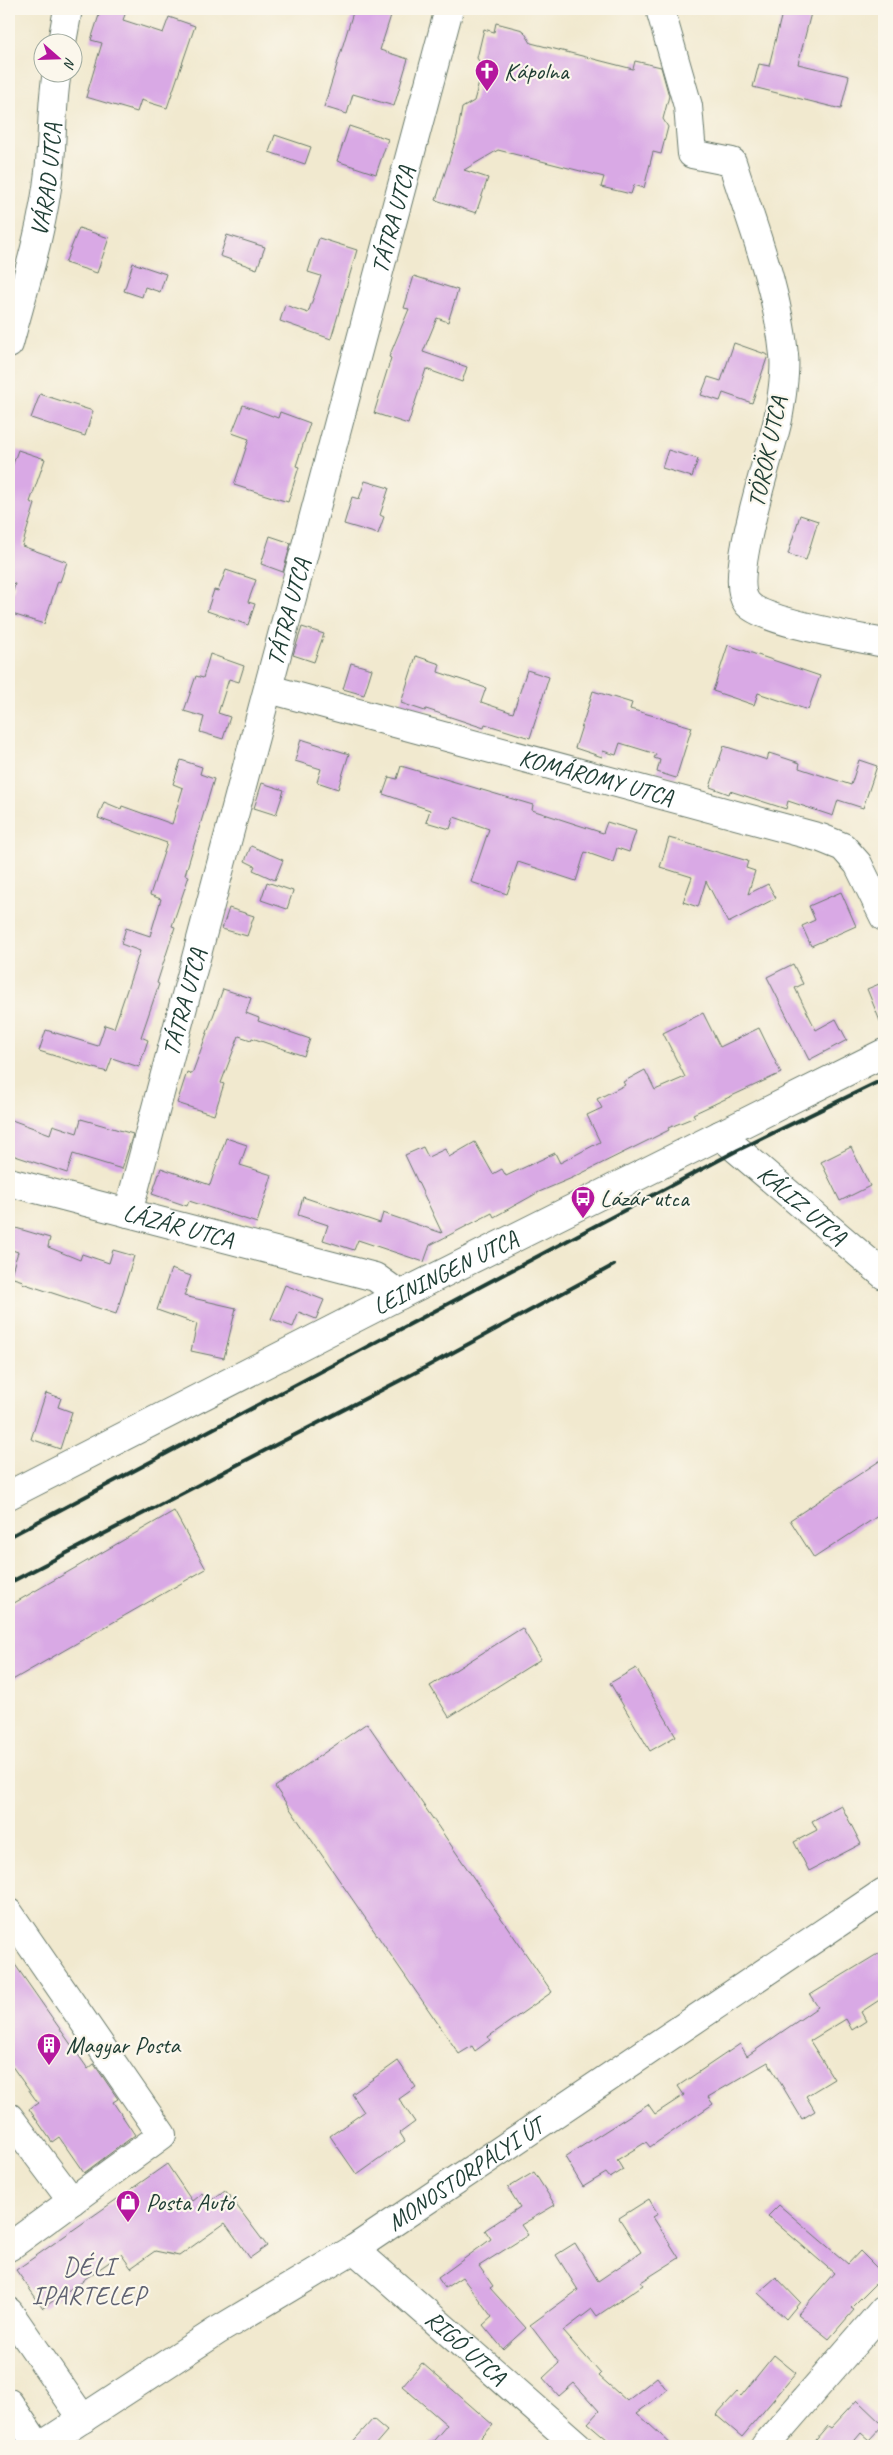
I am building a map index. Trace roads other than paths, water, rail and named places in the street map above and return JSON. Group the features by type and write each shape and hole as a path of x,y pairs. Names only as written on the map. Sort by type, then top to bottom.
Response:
{"street":[{"path":"64,32 68,9"},
{"name":"TÁTRA UTCA","path":"128,1213 449,9"},
{"name":"TÖRÖK UTCA","path":"660,9 688,106 692,154 732,162 774,294 785,357 778,418 742,561 741,587 747,603 768,617 884,643"},
{"name":"VÁRAD UTCA","path":"9,344 39,231 49,172 55,82"},
{"name":"KOMÁROMY UTCA","path":"269,689 820,838 843,847 858,864 884,917"},
{"name":"LEININGEN UTCA","path":"9,1495 400,1295 884,1053"},
{"name":"KÁLIZ UTCA","path":"720,1135 884,1275"},
{"name":"LÁZÁR UTCA","path":"9,1182 375,1277 400,1295"},
{"name":"MONOSTORPÁLYI ÚT","path":"40,2446 217,2331 354,2249 884,1892"},
{"path":"9,1913 162,2135 9,2247"},
{"path":"9,2117 72,2201"},
{"name":"RIGÓ UTCA","path":"354,2249 578,2446"},
{"path":"766,2446 884,2309"},
{"path":"9,2312 83,2419"},
{"path":"9,2403 40,2446"}],"railway":[{"path":"9,1537 738,1150 884,1079"},
{"path":"9,1583 426,1367 614,1265"}],"place":[{"name":"Kápolna","path":"487,92"},
{"name":"Lázár utca","path":"583,1219"},
{"name":"Magyar Posta","path":"49,2066"},
{"name":"Posta Autó","path":"128,2223"}],"district":[{"name":"DÉLI IPARTELEP","path":"89,2282"}]}
